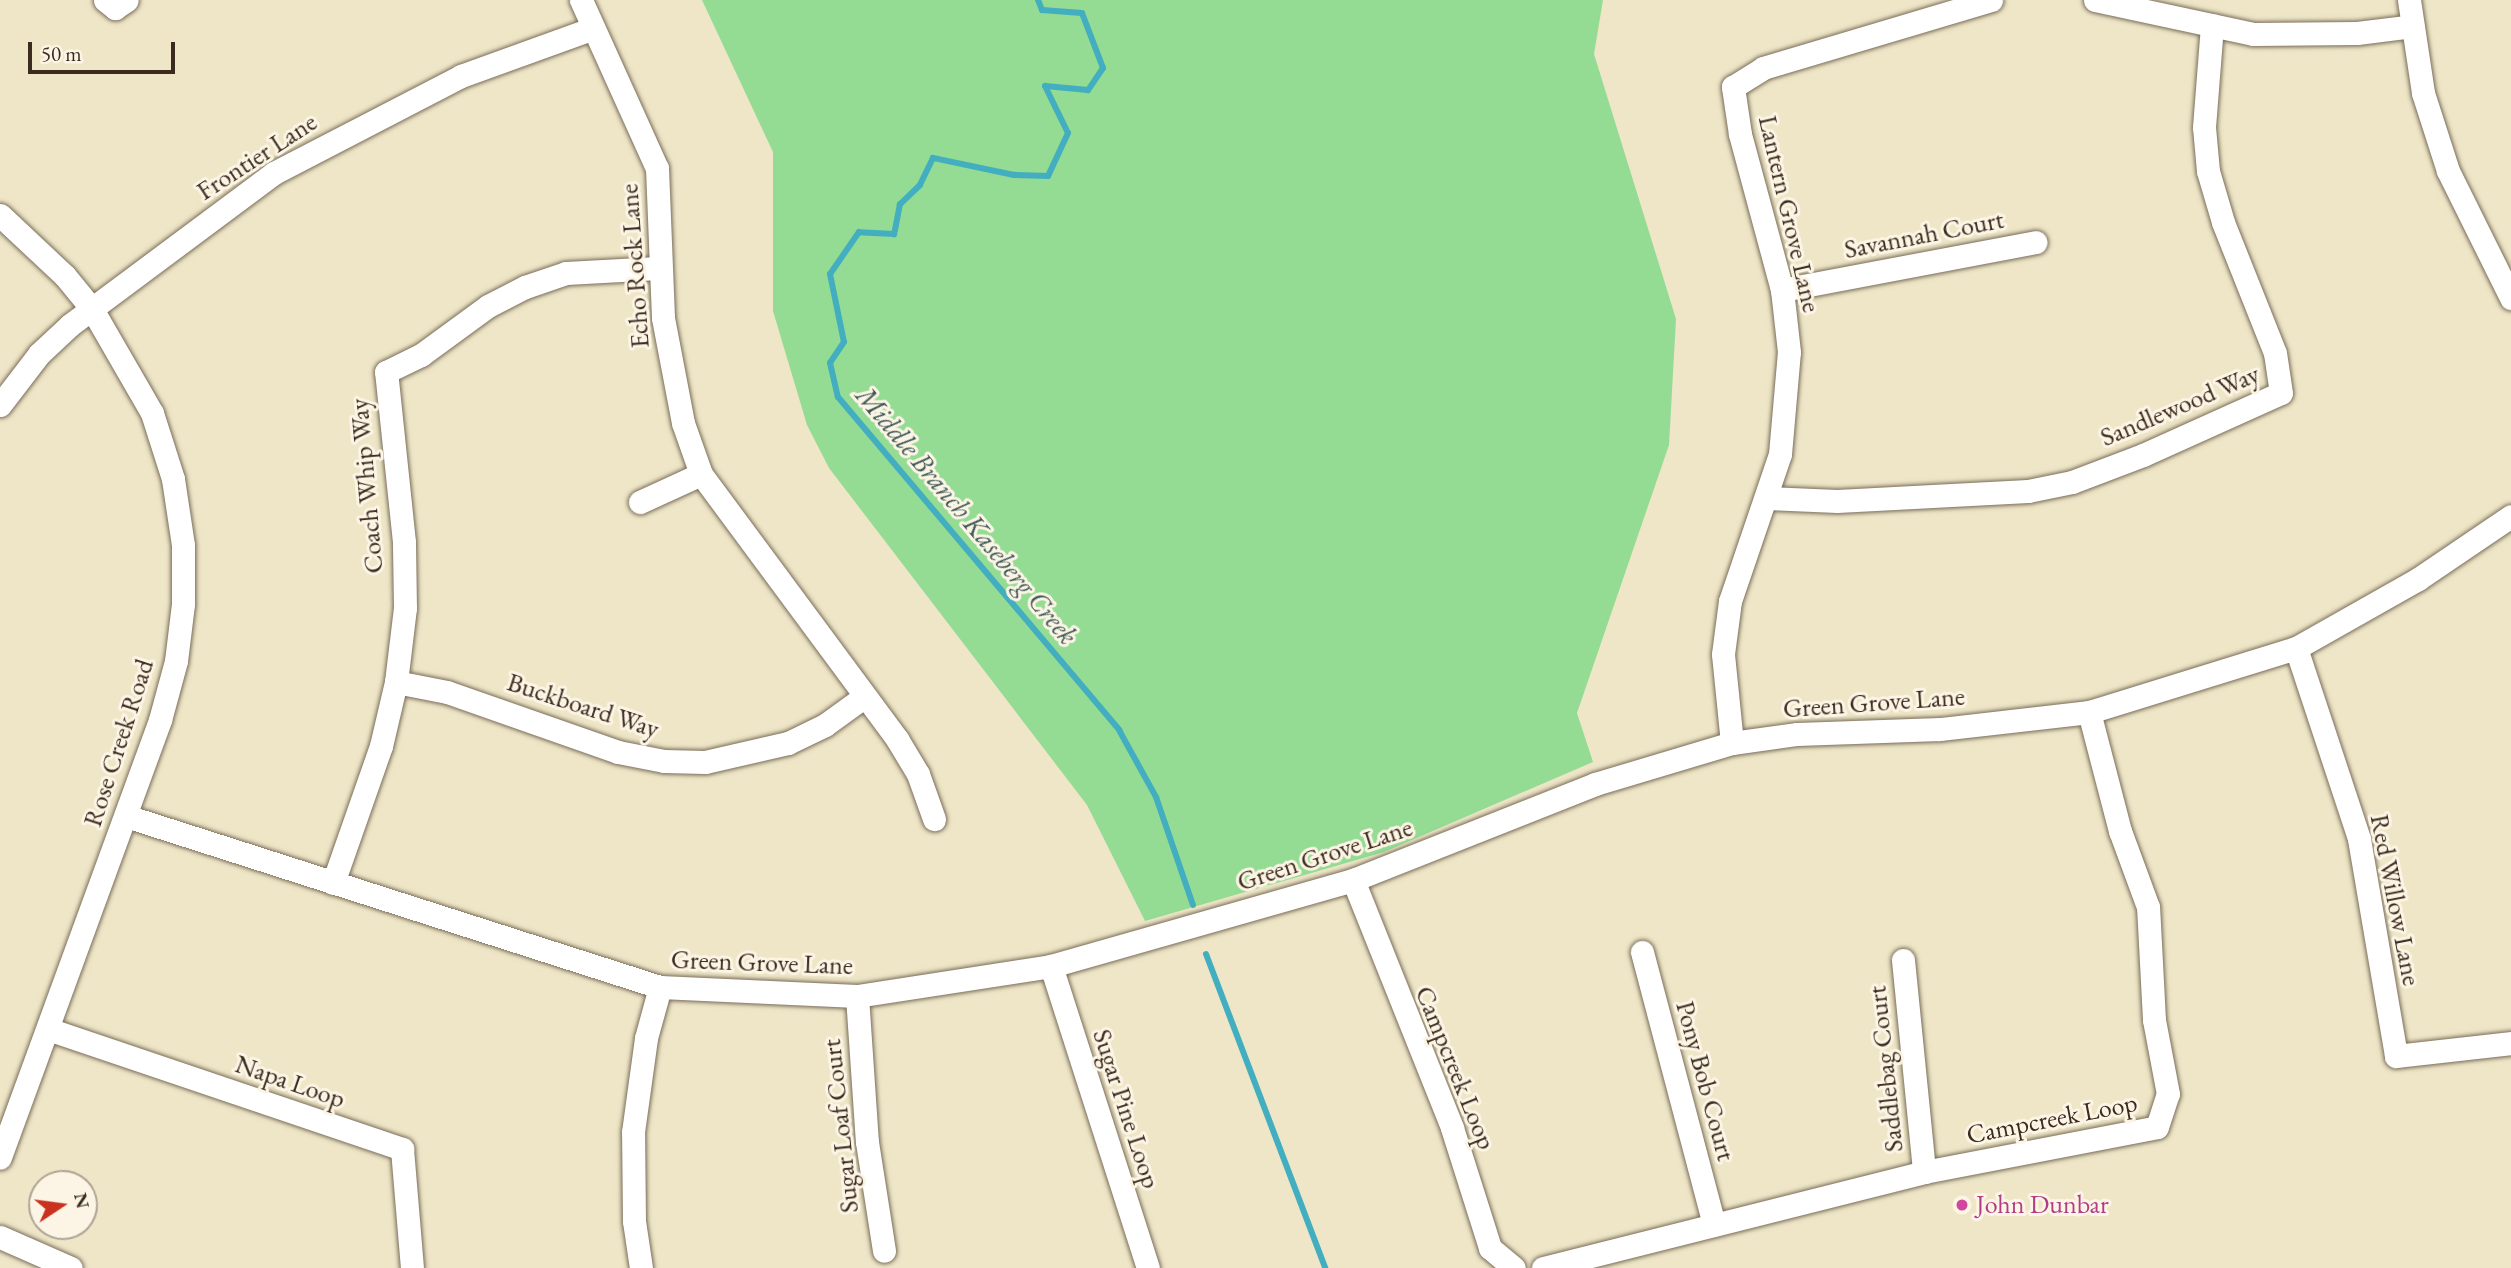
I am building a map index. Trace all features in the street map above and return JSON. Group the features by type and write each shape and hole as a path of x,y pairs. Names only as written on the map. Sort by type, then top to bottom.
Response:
{"street":[{"path":"105,0 115,8 127,0"},
{"name":"Echo Rock Lane","path":"581,0 592,29 638,119 657,168 662,227 658,268 670,366 701,474 866,696 918,774 934,820"},
{"name":"Lantern Grove Lane","path":"1732,744 1723,654 1730,601 1767,498 1788,405 1790,352 1782,290 1740,134 1733,87 1763,68 1991,0"},
{"path":"2095,0 2253,34 2357,33 2413,26"},
{"path":"2409,0 2423,93 2448,171 2511,298"},
{"name":"Sandlewood Way","path":"1767,498 1837,501 2028,492 2072,482 2143,455 2281,393 2275,353 2223,222 2208,171 2204,127 2212,25"},
{"name":"Frontier Lane","path":"0,405 38,354 92,309 295,162 461,76 592,29"},
{"name":"Rose Creek Road","path":"0,215 65,276 92,309 152,412 173,479 183,545 176,662 126,816 0,1158"},
{"name":"Savannah Court","path":"1782,290 2035,242"},
{"name":"Coach Whip Way","path":"333,883 381,746 396,682 405,608 404,542 386,372 421,355 488,306 525,287 566,273 658,268"},
{"path":"640,502 701,474"},
{"name":"Green Grove Lane","path":"126,816 660,987 857,996 1051,967 1353,880 1608,779 1732,744 1797,734 1940,729 2089,712 2295,648 2418,579 2511,516"},
{"name":"Red Willow Lane","path":"2295,648 2358,839 2396,1056 2511,1043"},
{"name":"Buckboard Way","path":"396,682 447,692 618,752 664,761 705,762 788,743 825,725 866,696"},
{"name":"Campcreek Loop","path":"1543,1268 1924,1172 2158,1127 2168,1094 2154,1020 2148,907 2120,831 2089,712"},
{"name":"Campcreek Loop","path":"1353,880 1452,1128 1490,1248 1514,1268"},
{"name":"Pony Bob Court","path":"1642,952 1714,1225"},
{"name":"Saddlebag Court","path":"1903,960 1924,1172"},
{"name":"Sugar Pine Loop","path":"1051,967 1148,1268"},
{"path":"641,1268 634,1222 634,1132 646,1038 660,987"},
{"name":"Sugar Loaf Court","path":"857,996 867,1142 884,1251"},
{"name":"Napa Loop","path":"47,1029 402,1149 412,1268"},
{"path":"0,1237 71,1268"}],"green space":[{"path":"702,0 1603,0 1594,54 1676,319 1669,445 1577,713 1593,762 1384,852 1145,921 1087,805 829,468 807,425 773,311 773,152"}],"waterway":[{"name":"Middle Branch Kaseberg Creek","path":"1038,0 1042,10 1082,13 1103,68 1088,90 1045,86 1068,133 1048,176 1014,175 933,158 920,185 900,204 894,234 859,232 830,274 844,342 830,363 838,397 1119,730 1156,797 1193,905"},
{"name":"Middle Branch Kaseberg Creek","path":"1206,954 1325,1268"}],"place":[{"name":"John Dunbar","path":"1962,1205"}]}
